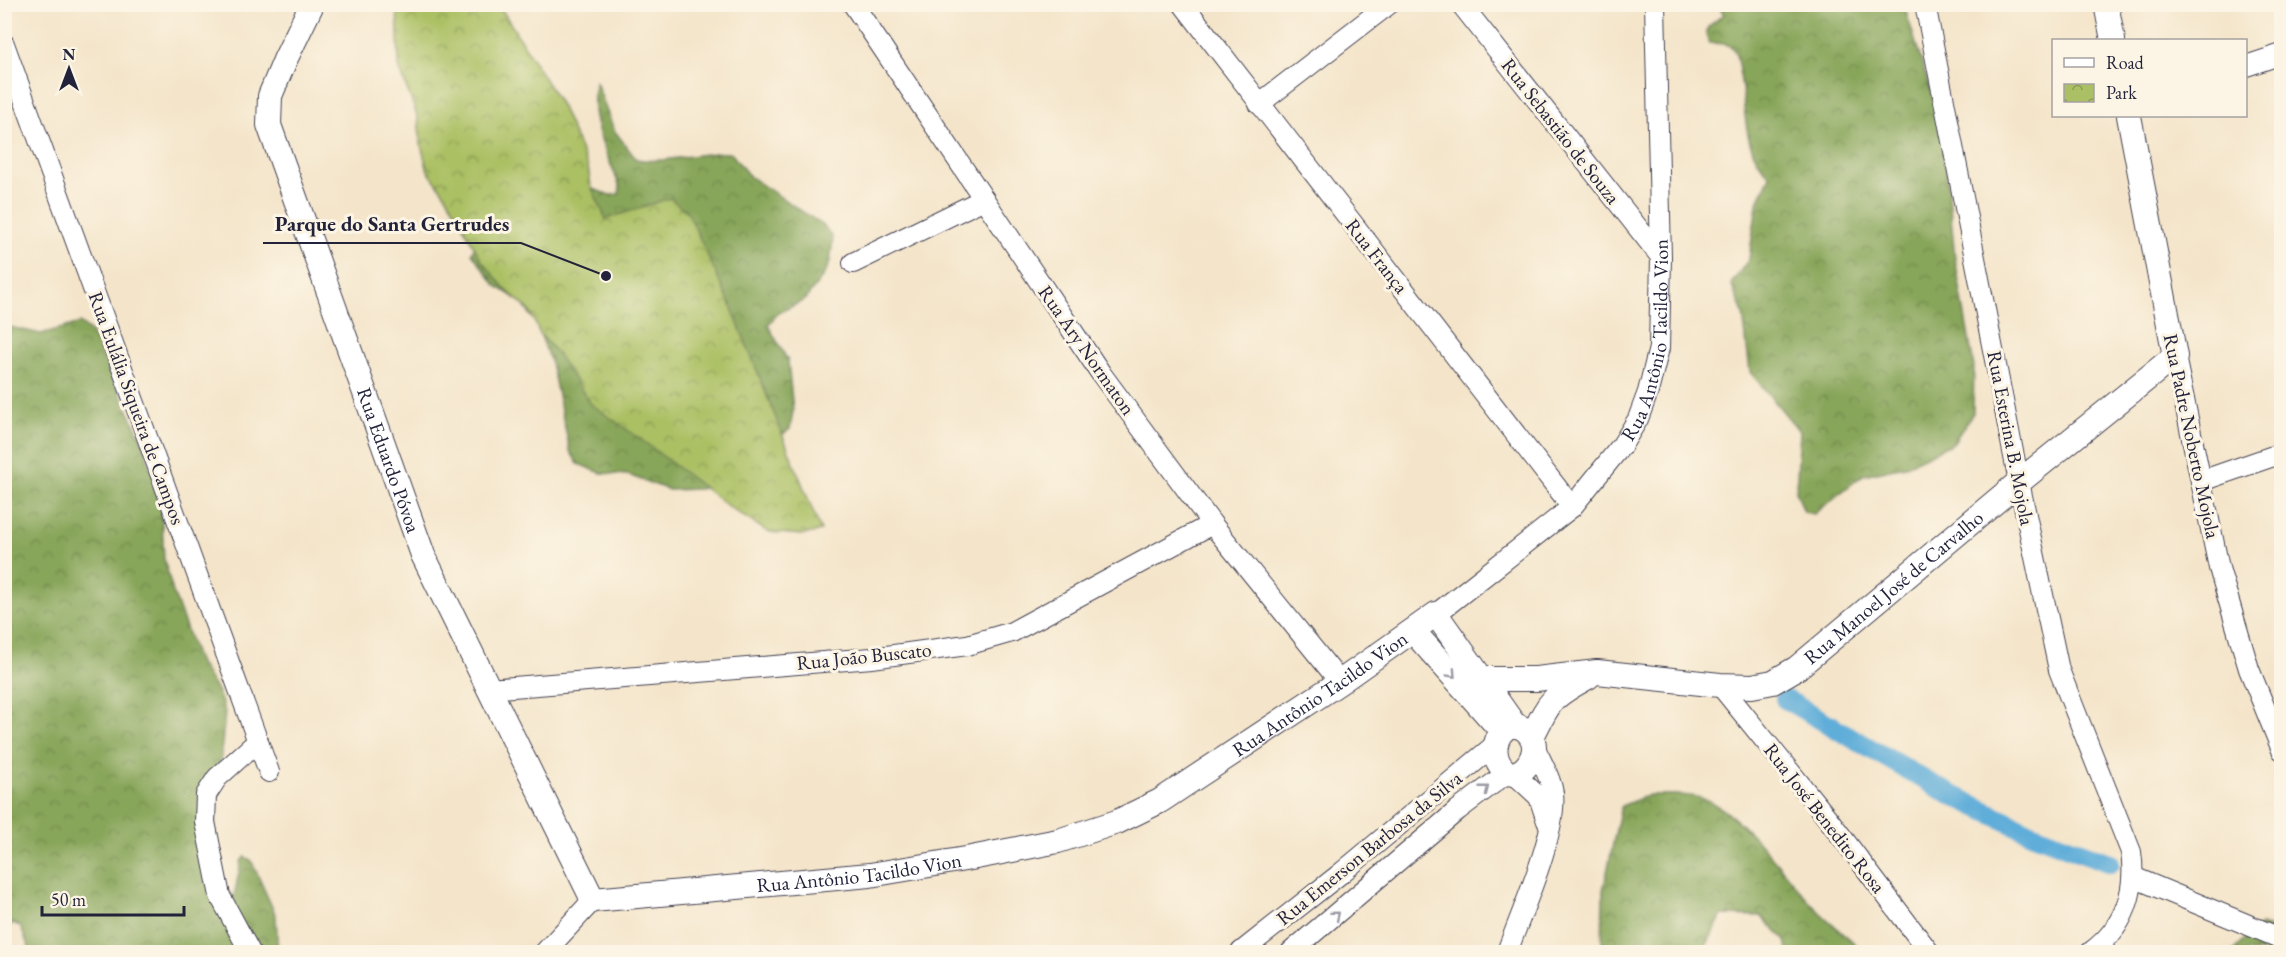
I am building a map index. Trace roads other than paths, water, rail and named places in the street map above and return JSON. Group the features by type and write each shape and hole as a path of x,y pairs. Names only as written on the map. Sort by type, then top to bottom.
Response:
{"street":[{"name":"Rua Eduardo Póvoa","path":"312,4 270,96 269,125 423,555 593,900"},
{"name":"Rua Ary Normaton","path":"853,4 1102,375 1212,524 1340,682"},
{"name":"Rua França","path":"1183,4 1572,507"},
{"path":"1259,104 1389,4"},
{"name":"Rua Sebastião de Souza","path":"1461,4 1661,257"},
{"name":"Rua Antônio Tacildo Vion","path":"593,900 870,875 1058,841 1117,822 1161,801 1340,682 1436,614 1572,507 1622,446 1638,419 1648,392 1659,348 1661,257 1655,4"},
{"name":"Rua Esterina B. Mojola","path":"1925,4 2019,482 2059,670 2131,852 2133,869"},
{"path":"2106,4 2114,39"},
{"name":"Rua Eulália Siqueira de Campos","path":"4,44 269,772"},
{"path":"2247,66 2282,54"},
{"name":"Rua Padre Noberto Mojola","path":"2129,117 2219,568 2249,669 2282,750"},
{"path":"853,263 984,199"},
{"name":"Rua Manoel José de Carvalho","path":"1482,679 1536,679 1597,672 1720,685 1752,686 1773,682 1797,668 2019,482 2175,356"},
{"path":"2201,481 2282,453"},
{"name":"Rua João Buscato","path":"488,689 872,658 967,645 1012,632 1212,524"},
{"path":"1436,614 1482,679 1553,791 1554,806 1549,830 1507,952"},
{"path":"1413,631 1517,736 1528,765 1510,773"},
{"path":"1549,830 1539,797 1497,760 1560,692 1597,672"},
{"path":"1517,736 1534,699 1562,676"},
{"name":"Rua José Benedito Rosa","path":"1720,685 1829,820 1929,952"},
{"name":"Rua Emerson Barbosa da Silva","path":"1241,952 1517,736"},
{"path":"250,952 220,896 205,822 206,795 217,778 258,741"},
{"name":"Rua Emerson Barbosa da Silva","path":"1291,952 1458,810 1510,773"},
{"path":"2091,952 2105,942 2121,919 2128,904 2133,869 2282,939"},
{"path":"545,952 593,900"}],"waterway":[{"path":"1785,699 1942,790 2031,833 2110,863"}],"place":[{"name":"Parque do Santa Gertrudes","path":"606,276"}]}
